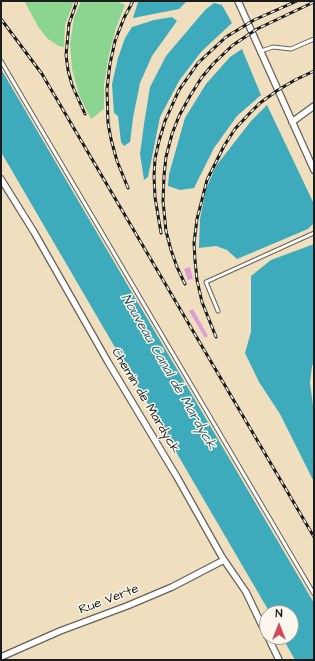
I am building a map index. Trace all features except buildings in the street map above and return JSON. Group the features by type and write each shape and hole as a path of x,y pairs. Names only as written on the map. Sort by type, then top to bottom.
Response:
{"street":[{"path":"238,1 314,170"},
{"path":"292,122 314,106"},
{"name":"Chemin de Mardyck","path":"1,179 34,232 224,560 246,592 259,619"},
{"name":"Rue Verte","path":"1,658 60,632 128,606 172,587 224,560"},
{"name":"Chemin de Mardyck","path":"272,645 279,660"}],"lane":[{"path":"261,51 273,46 291,49 314,39"},
{"path":"1,60 314,594"},
{"path":"218,310 206,282 314,233"}],"green space":[{"path":"24,1 74,1 65,25 64,47 59,46 48,39 39,28"},
{"path":"81,1 117,1 125,5 116,28 109,54 104,85 104,109 91,119 79,95 72,69 70,44 74,18"}],"water":[{"path":"187,1 179,9 133,18 138,2"},
{"path":"214,3 222,5 232,23 201,52 179,81 160,117 148,177 144,180 140,154 150,87 166,56 205,10"},
{"path":"172,17 177,21 152,56 140,83 130,142 124,146 121,142 118,116 114,113 112,84 118,58 125,38 132,27 154,20"},
{"path":"242,49 261,95 237,116 214,148 194,188 180,190 168,186 169,174 185,118 206,84 230,57"},
{"name":"Nouveau Canal de Mardyck","path":"1,69 314,603 314,660 295,660 287,645 299,645 299,605 265,605 1,152"},
{"path":"267,105 314,204 314,223 308,229 237,259 227,250 216,246 199,248 200,219 206,189 216,166 251,121"},
{"path":"314,244 314,362 312,366 310,383 314,413 314,482 280,414 259,382 245,353 251,332 251,276 271,260"}],"railway":[{"path":"77,1 69,24 66,55 72,85 85,114"},
{"path":"128,188 117,161 111,139 108,123 107,89 115,41 124,18 133,1"},
{"path":"161,233 155,197 155,159 165,121 179,90 198,63 226,37 254,20 297,1"},
{"path":"185,284 171,250 166,231 163,201 166,157 172,134 179,116 202,77 233,45 257,29 314,2"},
{"path":"1,19 42,74 314,537"},
{"path":"216,337 202,302 197,280 194,243 197,219 207,180 224,146 235,129 248,115 260,103 278,90 314,71"}]}
